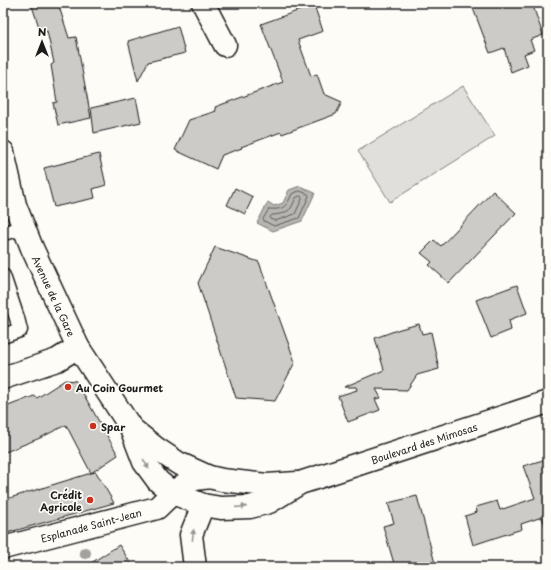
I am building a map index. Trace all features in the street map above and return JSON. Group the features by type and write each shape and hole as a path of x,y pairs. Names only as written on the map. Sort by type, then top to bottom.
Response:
{"street":[{"path":"202,3 225,45"},
{"name":"Avenue de la Gare","path":"3,152 15,205 32,248 78,347 131,428 144,462 158,482 191,484"},
{"path":"3,378 57,360 78,347"},
{"name":"Boulevard des Mimosas","path":"203,505 221,508 250,506 269,502 300,483 548,402"},
{"name":"Avenue de la Gare","path":"131,428 157,449 178,463 203,505"},
{"name":"Boulevard des Mimosas","path":"191,484 222,480 267,484 300,483"},
{"name":"Esplanade Saint-Jean","path":"3,548 157,508 191,484"},
{"path":"195,567 191,535 203,505"}],"lane":[{"path":"3,233 25,228"},
{"path":"3,276 20,330 3,336"}],"shaded area":[{"path":"463,86 495,136 390,202 358,151"}],"water":[{"path":"300,186 315,193 302,221 273,231 257,223 268,202 274,206 283,203 289,190"}],"building":[{"path":"31,3 58,3 69,38 76,37 91,118 58,125 53,103 57,102 51,65 54,63 47,31 41,33"},
{"path":"471,3 532,3 543,35 530,40 534,50 524,54 528,65 511,72 504,48 490,53"},
{"path":"314,5 323,31 298,40 311,76 317,74 324,94 342,102 336,114 282,134 281,132 222,155 216,169 175,150 189,120 216,111 215,107 283,82 261,24"},
{"path":"178,26 185,53 148,62 138,81 128,41"},
{"path":"136,98 141,122 94,133 91,108"},
{"path":"99,154 106,185 93,189 95,198 54,207 44,168"},
{"path":"235,188 253,197 245,214 227,205"},
{"path":"493,191 516,213 449,283 429,265 432,262 421,253 434,240 441,246"},
{"path":"215,247 259,262 295,362 275,401 236,398 198,283"},
{"path":"517,285 527,313 509,320 511,330 491,338 476,300"},
{"path":"419,324 422,334 431,332 439,369 417,375 407,390 376,389 381,398 375,399 380,410 348,422 338,396 357,390 356,387 344,387 384,370 375,338"},
{"path":"65,380 76,381 118,455 91,473 66,425 40,438 3,453 3,408 34,396 37,398"},
{"path":"543,460 548,474 548,527 546,528 542,517 521,524 522,529 473,545 465,516 477,512 476,507 497,501 500,510 535,498 523,466"},
{"path":"96,472 114,503 3,534 3,500"},
{"path":"417,496 436,567 395,567 383,526 394,523 388,503"},
{"path":"119,545 133,567 85,567"}],"place":[{"name":"Au Coin Gourmet","path":"68,387"},
{"name":"Spar","path":"93,426"},
{"name":"Crédit Agricole","path":"90,500"}]}
